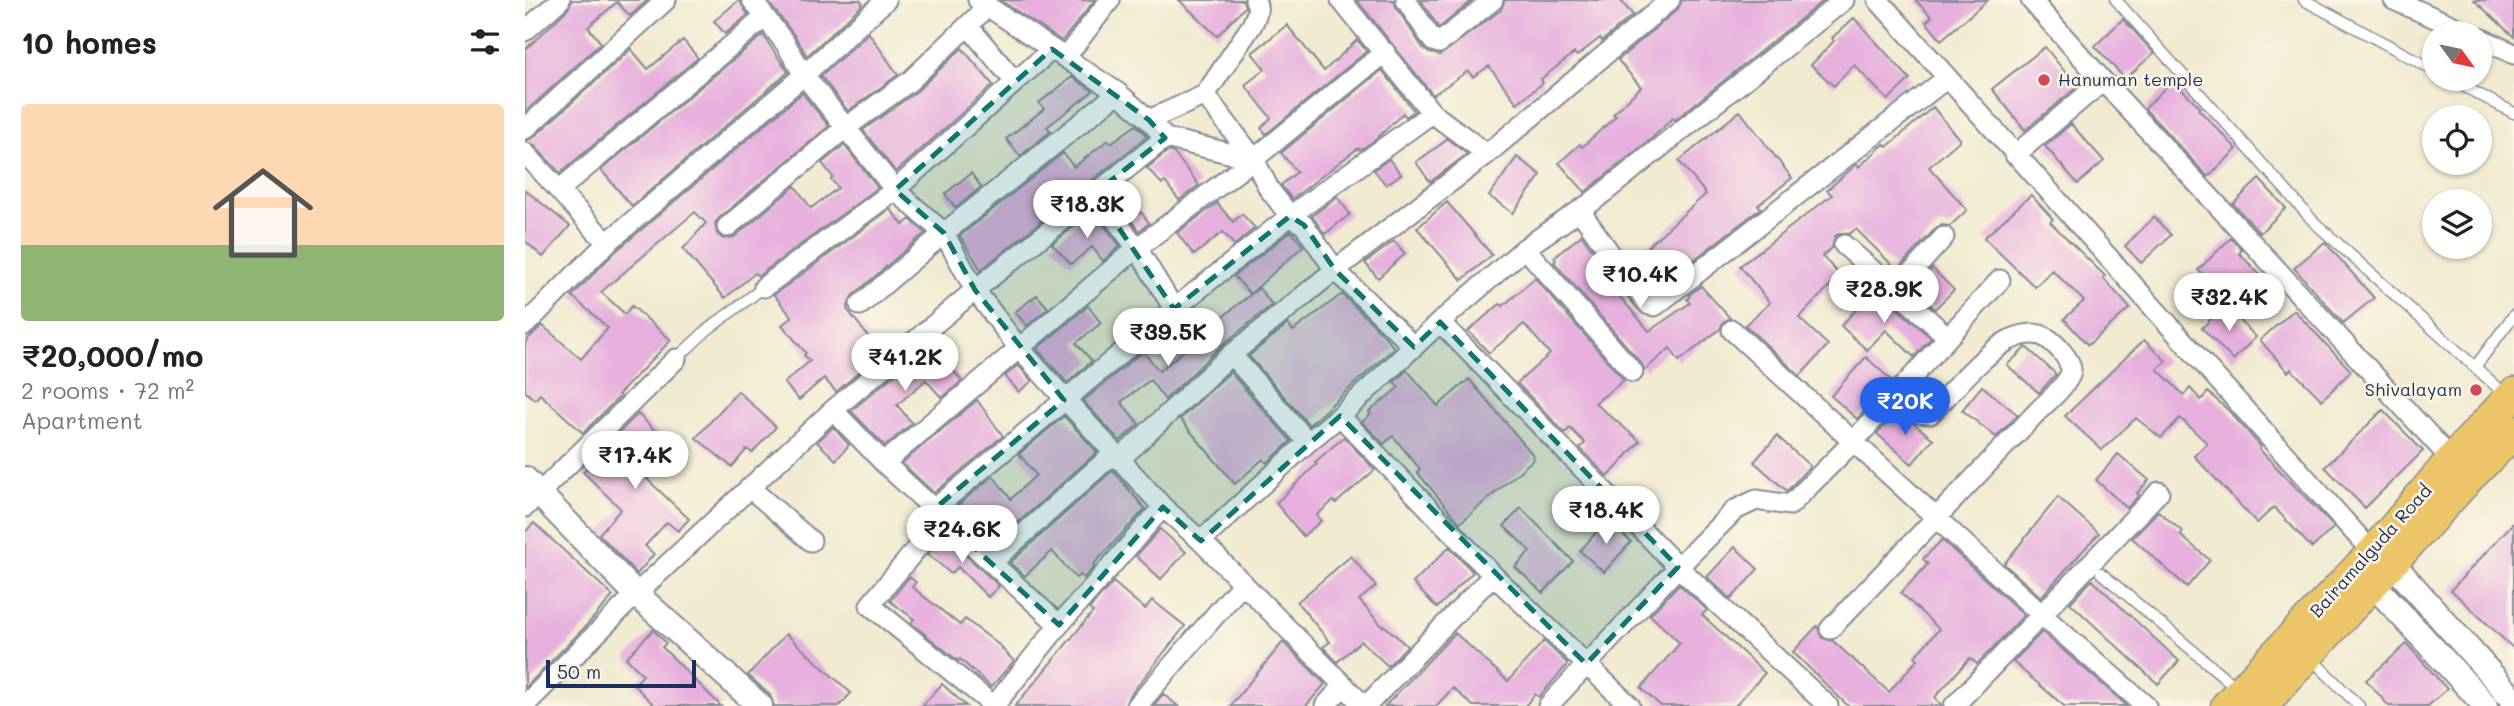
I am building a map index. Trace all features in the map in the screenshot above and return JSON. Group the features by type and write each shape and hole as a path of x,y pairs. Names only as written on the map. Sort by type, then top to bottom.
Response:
{"main road":[{"name":"Bairamalguda Road","path":"2243,701 2308,656 2380,567 2452,460 2512,396"},
{"name":"Bairamalguda Road","path":"2243,701 2468,478 2509,442"}],"street":[{"path":"525,31 560,0"},
{"path":"525,129 666,0"},
{"path":"752,0 804,75 895,190 944,233 975,290 1064,400 1163,507 1201,541 1365,706 1493,575"},
{"path":"525,325 607,243 804,75 887,0"},
{"path":"764,287 895,190 1015,82 1058,54 1109,0"},
{"path":"1149,120 1205,95 1252,25 1258,13 1255,0"},
{"path":"1341,0 1432,113 1487,155"},
{"path":"1406,0 1433,41 1439,43 1493,0"},
{"path":"991,563 1116,457 1231,354 1335,270 1487,155 1670,0"},
{"path":"1201,541 1440,322 1525,248 1580,211 1844,0"},
{"path":"1878,0 2380,567 2514,700"},
{"path":"2031,0 2452,460"},
{"path":"2394,0 2442,21"},
{"path":"727,228 845,128 910,81 969,27 983,3 1118,93 1165,138 1254,159"},
{"path":"559,190 765,17"},
{"path":"969,27 1015,82"},
{"path":"2492,44 2514,54"},
{"path":"884,463 1137,248 1254,159 1385,52"},
{"path":"1580,211 1640,295 1649,305 1655,306 1947,78"},
{"path":"2015,155 2103,81"},
{"path":"860,305 944,233 1118,93"},
{"path":"1205,95 1254,159 1269,189 1290,216 1304,225 1335,270 1414,347"},
{"path":"1163,507 1059,625 994,706 870,605 937,514 1064,400 1290,216 1432,113"},
{"path":"527,705 636,594 833,410 975,290 1165,138"},
{"path":"525,153 607,243"},
{"path":"1095,193 1137,248 1174,309"},
{"path":"1895,291 1944,237"},
{"path":"1844,245 1948,337"},
{"path":"1525,248 1633,372"},
{"path":"1548,706 1735,510 1756,500 1790,505 1853,442 2000,280"},
{"path":"1440,322 1678,567 1828,706"},
{"path":"1732,330 2042,615 2146,706"},
{"path":"1830,629 2066,380 2072,366 2046,337 2039,334 2022,335 1991,353 1930,414 1919,413 1897,393"},
{"path":"1231,354 1308,442"},
{"path":"676,359 529,493 760,706"},
{"path":"833,410 937,514 1059,625"},
{"path":"1340,416 1493,575 1630,706"},
{"path":"750,488 811,541"},
{"path":"1954,706 2159,492"},
{"path":"2380,567 2486,706"},
{"path":"1137,706 1243,583"},
{"path":"1325,706 1344,685"}],"lane":[{"path":"2116,0 2314,222 2475,367 2512,396"},
{"path":"2304,0 2422,64"},
{"path":"2473,91 2514,113"},
{"path":"676,359 707,330 764,287"},
{"path":"2475,367 2514,315"},
{"path":"2101,573 2243,701"},
{"path":"2308,656 2359,706"}],"highlighted area":[{"path":"1052,49 1149,120 1165,138 1095,193 1174,309 1290,216 1304,225 1335,270 1414,347 1440,322 1678,567 1586,664 1340,416 1201,541 1163,507 1059,625 933,510 1064,400 975,290 944,233 895,190"}],"building":[{"path":"572,0 648,0 630,16 617,2 588,27 601,43 525,112 525,50 568,9"},
{"path":"739,0 748,15 725,34 714,21"},
{"path":"767,0 860,0 863,4 807,56"},
{"path":"1000,0 1095,0 1062,41"},
{"path":"1179,0 1243,0 1245,7 1217,36"},
{"path":"1357,0 1394,0 1423,48 1429,53 1440,55 1501,10 1505,0 1620,0 1633,15 1602,41 1600,38 1577,56 1574,53 1541,79 1543,83 1517,103 1489,66 1473,77 1468,71 1433,95"},
{"path":"1421,0 1473,0 1439,28"},
{"path":"1682,0 1824,0 1675,120 1673,118 1585,192 1559,163 1580,144 1582,147 1616,116 1613,114 1641,87 1618,60 1678,9"},
{"path":"1915,0 1988,0 1941,40 1926,22 1932,17"},
{"path":"2474,0 2514,0 2514,37"},
{"path":"1854,18 1910,79 1888,100 1854,65 1834,86 1811,65 1834,41 1832,38"},
{"path":"2123,19 2154,53 2125,79 2095,46"},
{"path":"1287,25 1324,71 1357,40 1367,51 1266,134 1261,128 1271,118 1245,85 1265,69 1252,53"},
{"path":"869,33 898,75 848,111 821,76"},
{"path":"763,35 788,72 632,206 601,170"},
{"path":"683,40 698,58 560,173 534,145 525,141 533,138 631,49 648,69"},
{"path":"2045,47 2077,87 2025,130 1992,89"},
{"path":"962,48 993,85 896,172 863,130 917,91"},
{"path":"1382,70 1414,111 1406,117 1403,113 1375,140 1360,150 1358,148 1292,199 1281,185 1297,172 1281,153"},
{"path":"1072,77 1093,91 1047,127 1051,131 1020,156 1006,139 1044,109 1039,103"},
{"path":"2172,80 2237,149 2208,177 2145,109"},
{"path":"802,93 829,126 719,218 715,223 717,234 723,239 734,237 795,186 811,208 838,188 822,163 844,145 878,188 758,276 755,273 725,298 683,249 706,223 695,212 601,292 625,314 632,306 671,340 583,433 540,394 535,400 525,391 525,342 542,325 581,359 608,328 572,296 615,252"},
{"path":"1933,107 1960,140 1929,167 1967,210 1950,226 1941,225 1935,229 1894,273 1892,271 1895,268 1856,229 1849,234 1841,233 1835,236 1832,248 1822,256 1840,275 1799,318 1828,345 1800,376 1745,325 1770,303 1740,266 1832,195 1827,190 1857,164 1859,167 1884,144 1887,147"},
{"path":"1740,111 1792,178 1758,205 1761,208 1673,276 1648,246 1706,194 1679,161"},
{"path":"2071,124 2104,161 2078,184 2045,146"},
{"path":"1136,125 1147,136 981,270 960,236 1063,153 1074,167 1108,140 1111,143"},
{"path":"1446,138 1467,154 1430,182 1416,162"},
{"path":"1168,151 1174,153 1199,185 1179,200 1165,182 1162,184 1147,168"},
{"path":"1517,157 1541,175 1513,213 1489,196"},
{"path":"1389,159 1401,174 1386,185 1374,170"},
{"path":"971,173 981,187 956,208 945,194"},
{"path":"2259,179 2286,208 2260,233 2233,204"},
{"path":"525,190 570,226 543,257 525,241"},
{"path":"2031,195 2053,219 2050,222 2105,276 2103,278 2130,308 2088,345 2064,319 2084,301 2052,270 2035,287 1984,238"},
{"path":"1337,197 1350,214 1325,234 1312,216"},
{"path":"1447,202 1492,255 1462,280 1417,228"},
{"path":"1217,203 1233,222 1242,214 1255,228 1234,245 1223,232 1194,255 1177,233"},
{"path":"890,209 903,225 910,219 925,233 852,296 847,309 881,353 836,392 824,378 799,400 784,383 810,361 782,325 792,317 774,295"},
{"path":"1093,211 1120,246 1103,261 1092,247 1071,264 1052,244"},
{"path":"1141,212 1149,223 1139,231 1131,220"},
{"path":"2154,217 2171,235 2141,263 2125,246"},
{"path":"1291,231 1303,246 1250,294 1234,276"},
{"path":"1582,235 1600,261 1597,263 1618,289 1615,291 1649,331 1690,303 1687,299 1689,295 1701,286 1730,318 1679,361 1670,348 1645,370 1554,262 1554,257"},
{"path":"2231,238 2242,250 2239,253 2265,280 2236,309 2198,270"},
{"path":"1394,241 1405,254 1378,278 1365,263"},
{"path":"2325,242 2374,298 2343,323 2294,268"},
{"path":"1932,268 1954,290 1935,309 1913,290"},
{"path":"1535,278 1624,380 1595,403 1640,441 1608,477 1580,448 1585,443 1570,428 1565,433 1517,383 1550,354 1524,324 1489,353 1468,331 1500,304 1503,306"},
{"path":"1259,288 1272,305 1222,345 1165,400 1150,380 1121,402 1139,424 1120,441 1083,401 1143,351 1159,371"},
{"path":"1875,289 1931,338 1914,357 1886,330 1867,350 1841,326"},
{"path":"1342,294 1394,348 1309,425 1249,356 1288,324 1293,331"},
{"path":"1037,295 1048,308 1027,326 1015,312"},
{"path":"2225,305 2256,337 2233,360 2202,328"},
{"path":"1088,306 1101,323 1076,343 1092,361 1067,383 1037,349"},
{"path":"2294,310 2351,371 2322,400 2291,369 2288,372 2260,340"},
{"path":"2144,340 2166,361 2157,369 2184,395 2190,388 2201,400 2208,392 2230,412 2261,447 2259,449 2334,527 2312,548 2274,507 2257,523 2194,456 2207,443 2180,418 2161,438 2136,418 2102,450 2065,416"},
{"path":"934,341 950,359 946,362 962,381 942,398 926,380 897,405 912,423 885,446 851,411"},
{"path":"2026,347 2056,374 2039,393 2007,365"},
{"path":"1866,357 1892,381 1857,419 1831,396"},
{"path":"1018,365 1032,381 1019,392 1005,376"},
{"path":"1407,370 1438,406 1469,379 1534,456 1534,459 1460,523 1417,472 1420,469 1393,436 1384,444 1362,422 1371,414 1369,412 1399,387 1394,382"},
{"path":"1230,372 1291,441 1267,463 1263,459 1235,484 1180,419"},
{"path":"1982,386 2018,415 1996,437 1962,410"},
{"path":"738,391 776,427 752,453 747,449 732,467 696,438"},
{"path":"977,400 1003,436 934,493 902,463"},
{"path":"2383,410 2423,451 2365,508 2325,467"},
{"path":"1898,411 1933,439 1912,464 1877,434"},
{"path":"638,414 675,450 647,479 689,519 678,531 667,522 645,546 654,554 637,574 599,534 621,509 583,472"},
{"path":"1064,416 1097,452 992,546 952,510 993,476 1011,499 1036,475 1019,454"},
{"path":"833,427 849,445 836,460 817,442"},
{"path":"1777,436 1810,466 1787,491 1754,462"},
{"path":"1344,437 1375,470 1336,503 1333,501 1317,515 1321,521 1303,536 1276,503 1317,464 1315,462"},
{"path":"2118,454 2149,480 2127,508 2096,480"},
{"path":"1113,470 1145,509 1084,578 1080,575 1076,578 1052,551 1025,576 1010,563"},
{"path":"2058,497 2099,533 2041,597 2004,564"},
{"path":"1521,508 1573,561 1543,593 1515,567 1530,551 1504,526"},
{"path":"2158,511 2183,532 2180,535 2210,560 2187,587 2132,538"},
{"path":"1607,520 1631,542 1604,572 1580,551"},
{"path":"2514,522 2514,649 2451,590"},
{"path":"534,523 613,596 525,688 525,532"},
{"path":"1160,529 1186,552 1161,579 1136,556"},
{"path":"944,535 999,586 988,597 958,567 951,574 928,554"},
{"path":"1942,540 2024,615 1977,664 1970,658 1935,697 1942,706 1848,706 1793,652 1817,626 1822,638 1833,641 1889,692 1918,659 1915,656 1939,629 1901,593 1928,564 1923,559"},
{"path":"1449,547 1473,572 1437,608 1413,583"},
{"path":"1735,547 1758,569 1731,599 1707,577"},
{"path":"1351,556 1376,586 1359,600 1383,627 1384,625 1407,646 1388,666 1361,641 1337,662 1323,647 1330,642 1297,602"},
{"path":"909,577 916,582 912,587 960,625 965,619 1003,648 1014,661 991,687 960,659 958,661 911,623 914,619 890,601"},
{"path":"2092,580 2179,661 2158,684 2070,603"},
{"path":"1113,582 1145,609 1152,600 1185,626 1128,698 1125,706 1015,706 1093,612 1089,609"},
{"path":"1679,584 1707,610 1702,615 1765,673 1735,706 1661,706 1641,688 1680,643 1650,615"},
{"path":"653,630 666,643 662,647 721,706 655,706 634,685 643,675 626,658"},
{"path":"2042,632 2127,706 2064,706 2013,662"},
{"path":"1455,633 1508,681 1544,641 1568,664 1539,697 1535,694 1525,706 1473,706 1453,688 1436,706 1385,706"},
{"path":"786,634 851,693 839,706 774,706 770,695 748,675"},
{"path":"1283,642 1325,684 1306,706 1230,706"},
{"path":"2407,644 2447,689 2428,706 2389,706 2366,680"},
{"path":"942,684 966,706 922,706"},
{"path":"1163,694 1178,706 1153,706"}],"place":[{"name":"Hanuman temple","path":"2044,80"},
{"name":"Shivalayam","path":"2476,390"}]}
